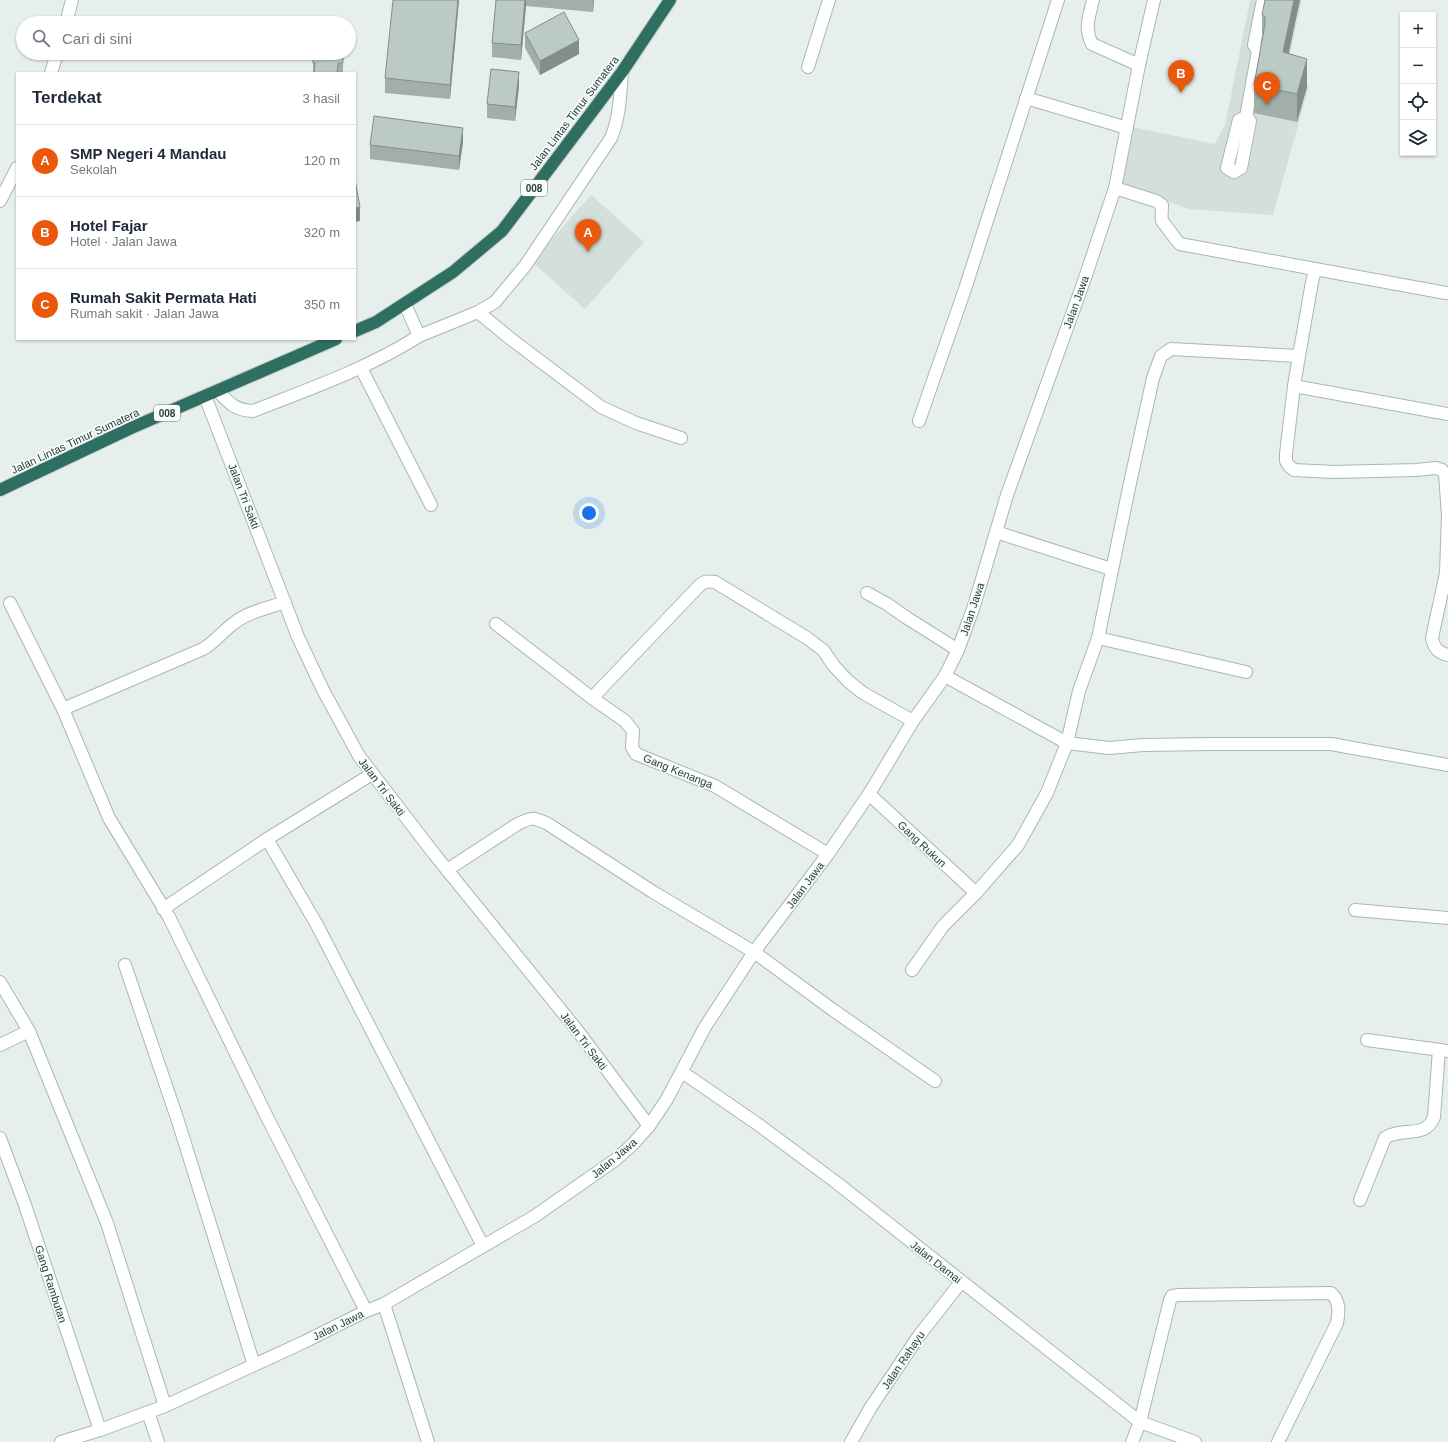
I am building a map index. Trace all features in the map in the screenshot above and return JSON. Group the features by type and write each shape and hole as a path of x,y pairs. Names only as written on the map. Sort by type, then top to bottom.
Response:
{"highway":[{"name":"Jalan Lintas Timur Sumatera","path":"356,331 376,322 454,272 502,231 622,72 670,0"},
{"name":"Jalan Lintas Timur Sumatera","path":"0,490 131,428 334,340"}],"street":[{"path":"68,16 72,0"},
{"path":"808,67 829,0"},
{"path":"919,421 965,289 1058,0"},
{"path":"1093,0 1088,21 1087,34 1092,44 1139,65"},
{"name":"Jalan Jawa","path":"61,1442 100,1430 165,1406 304,1342 366,1311 384,1304 535,1216 615,1160 632,1145 649,1126 667,1099 705,1027 754,952 828,854 869,794 913,721 945,676 958,650 974,606 1007,495 1085,278 1115,188 1139,65 1154,0"},
{"path":"1246,117 1258,51 1254,45 1263,0"},
{"path":"51,72 55,60"},
{"path":"218,391 230,405 243,410 253,411 362,368 397,350 419,336 478,312 495,302 525,266 611,138 619,113 622,72"},
{"path":"1026,98 1127,128"},
{"path":"0,201 16,170"},
{"path":"1115,188 1156,201 1162,205 1162,220 1180,244 1446,293"},
{"path":"1316,269 1312,282 1294,386 1286,461 1294,470 1334,472 1440,468 1444,472 1448,515 1447,574 1432,638 1433,645 1437,651 1448,655"},
{"path":"405,304 419,336"},
{"path":"478,312 601,407 636,423 681,438"},
{"path":"912,970 943,926 976,893 1018,845 1047,793 1067,743 1079,691 1098,638 1111,569 1153,378 1161,356 1171,349 1299,356"},
{"path":"362,368 431,505"},
{"path":"1294,386 1448,414"},
{"name":"Jalan Tri Sakti","path":"205,396 298,637 323,690 359,756 447,870 577,1030 649,1126"},
{"path":"996,532 1111,569"},
{"path":"592,698 699,586 708,581 715,582 807,638 824,650 834,666 848,681 863,692 913,721"},
{"path":"867,593 887,604 958,650"},
{"path":"63,709 203,649 242,618 284,602"},
{"path":"10,603 63,709 109,818 169,917 267,1117 366,1311"},
{"name":"Gang Kenanga","path":"496,624 592,698 625,721 633,731 632,747 636,754 715,786 828,854"},
{"path":"1098,638 1246,672"},
{"path":"945,676 1067,743 1109,748 1143,745 1331,744 1448,765"},
{"path":"164,909 267,839 372,774"},
{"name":"Gang Rukun","path":"869,794 976,893"},
{"path":"447,870 516,825 528,819 536,818 548,824 653,892 754,952 833,1010 935,1081"},
{"path":"267,839 317,925 483,1246"},
{"path":"1355,910 1448,918"},
{"path":"125,965 178,1121 254,1365"},
{"path":"0,982 29,1031 107,1223 165,1406"},
{"path":"0,1045 29,1031"},
{"path":"1360,1200 1385,1138 1394,1133 1423,1130 1432,1122 1444,1050 1367,1040"},
{"name":"Jalan Damai","path":"682,1072 759,1125 837,1183 1140,1422 1195,1442"},
{"name":"Gang Rambutan","path":"0,1138 25,1206 100,1430"},
{"name":"Jalan Rahayu","path":"851,1442 871,1407 918,1337 961,1282"},
{"path":"1132,1442 1140,1422 1172,1296 1331,1293 1338,1303 1339,1311 1337,1323 1278,1442"},
{"path":"384,1304 428,1442"},
{"path":"148,1412 158,1442"}],"shaded area":[{"path":"1250,0 1302,0 1285,78 1309,86 1273,215 1189,209 1121,185 1132,127 1215,144 1225,125"},
{"path":"591,195 644,242 585,309 532,262"}],"building":[{"path":"393,0 458,0 450,85 385,78"},
{"path":"496,0 525,0 521,45 492,43"},
{"path":"1265,0 1294,0 1283,52 1307,59 1297,94 1254,85 1265,24 1265,17 1262,15"},
{"path":"564,12 579,40 540,61 525,33"},
{"path":"313,60 343,60 343,63 338,63 337,72 314,72 315,63 313,63"},
{"path":"491,69 519,72 515,107 487,104"},
{"path":"374,116 463,128 459,156 370,145"},
{"path":"356,185 360,207 356,208"}],"place":[{"name":"Hotel Fajar","path":"1181,93"},
{"name":"Rumah Sakit Permata Hati","path":"1267,105"},
{"name":"SMP Negeri 4 Mandau","path":"588,252"}]}
